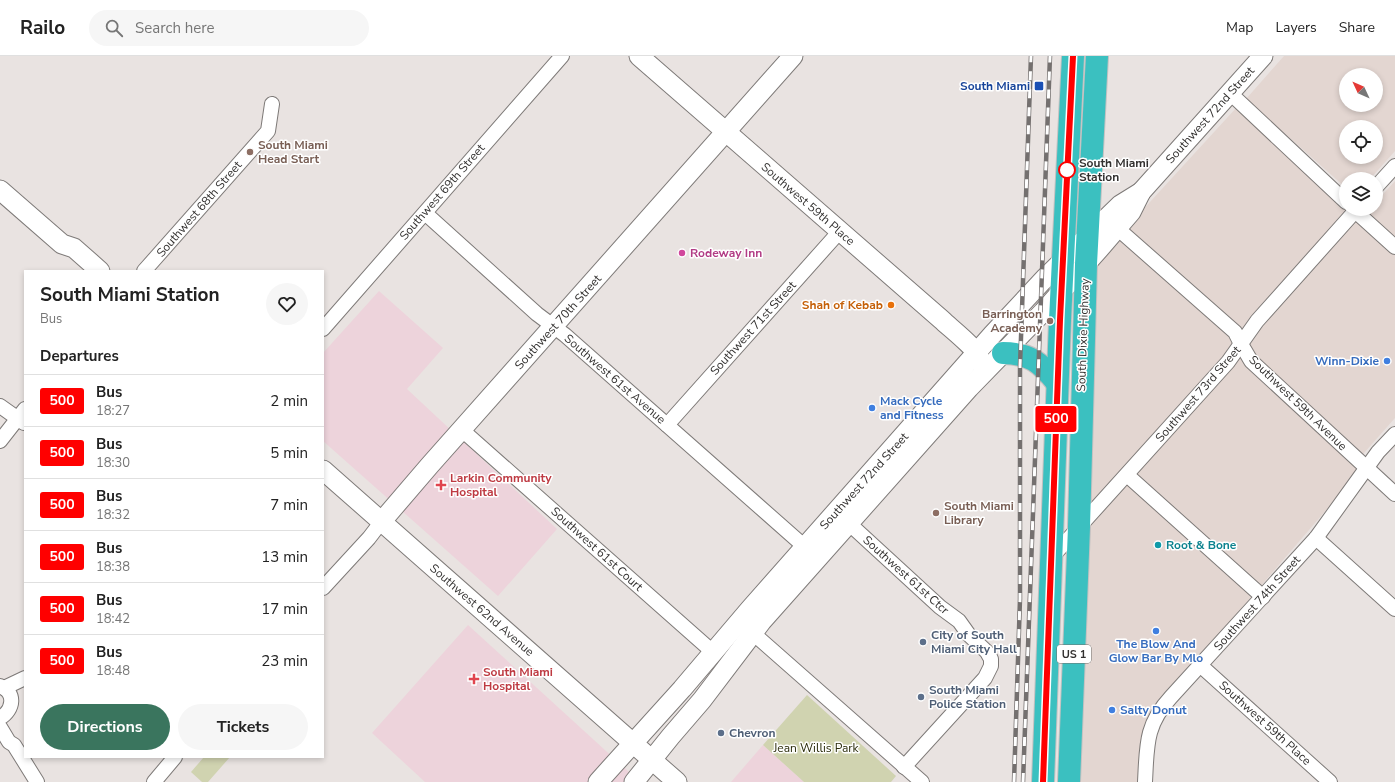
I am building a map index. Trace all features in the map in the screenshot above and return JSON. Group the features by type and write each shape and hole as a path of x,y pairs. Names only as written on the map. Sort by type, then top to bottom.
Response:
{"highway":[{"name":"South Dixie Highway","path":"1043,782 1057,383 1073,56"},
{"name":"South Dixie Highway","path":"1069,782 1079,527 1086,264 1097,56"},
{"path":"1003,353 1017,353 1038,362 1049,372 1057,383"}],"main road":[{"name":"Southwest 59th Place","path":"639,56 840,231 977,353"},
{"name":"Southwest 70th Street","path":"382,521 398,501 793,56"},
{"name":"Southwest 72nd Street","path":"634,782 702,700 746,627 805,547 843,517 1043,312 1131,212 1141,192 1262,56"},
{"path":"0,176 68,235 74,248"},
{"path":"0,190 62,244 74,248 99,270"},
{"name":"Southwest 72nd Street","path":"598,782 714,653 746,627 762,620 843,517 977,353 1064,259 1120,205 1141,192"},
{"path":"969,388 980,368 981,360 977,353"},
{"name":"Southwest 62nd Avenue","path":"324,471 677,782"}],"street":[{"name":"Southwest 69th Street","path":"324,328 562,56"},
{"path":"1230,93 1339,195"},
{"name":"Southwest 68th Street","path":"145,270 268,131 272,104"},
{"path":"1383,179 1395,166"},
{"name":"Southwest 61st Avenue","path":"424,213 805,547"},
{"name":"Southwest 73rd Street","path":"1052,557 1228,362 1257,322 1346,216"},
{"path":"1362,216 1395,247"},
{"name":"Southwest 59th Avenue","path":"1117,228 1235,332 1251,362 1395,494"},
{"name":"Southwest 71st Street","path":"667,425 840,231"},
{"path":"0,406 22,417 0,441"},
{"name":"Southwest 61st Court","path":"462,430 548,504 714,653"},
{"name":"Southwest 74th Street","path":"1145,782 1147,740 1154,721 1164,704 1316,538 1351,492 1378,452 1395,434"},
{"path":"1127,475 1263,597"},
{"name":"Southwest 61st Ctcr","path":"843,517 940,607 959,621 969,635 990,656 990,669 985,678 904,767"},
{"name":"Southwest 70th Street","path":"324,587 382,521"},
{"path":"1316,538 1395,609"},
{"path":"746,627 922,782"},
{"name":"Southwest 59th Place","path":"1200,665 1330,782"},
{"path":"1,686 24,678"},
{"path":"1,686 10,693 7,710 14,738 14,745"},
{"path":"7,710 24,689"},
{"path":"0,728 8,742 14,745 37,782"},
{"path":"154,782 174,758"}],"shaded area":[{"path":"1284,56 1395,56 1395,151 1376,172 1339,172 1339,182 1246,99"},
{"path":"1237,107 1339,202 1339,216 1354,216 1359,221 1364,216 1383,216 1383,194 1395,181 1395,418 1364,453 1352,480 1155,709 1142,782 1077,782 1095,262"},
{"name":"Larkin Community Hospital","path":"379,291 443,348 407,389 557,529 498,596 324,442 324,352"},
{"name":"South Miami Hospital","path":"468,625 640,782 425,782 372,733"},
{"path":"763,745 804,782 731,782"}],"green space":[{"name":"Jean Willis Park","path":"807,695 896,776 891,782 804,782 763,745"},
{"path":"203,758 229,758 208,782 202,782 191,772"}],"railway":[{"path":"1014,782 1020,599 1020,366 1031,56"},
{"path":"1023,782 1050,56"}],"bus line":[{"name":"500","path":"1043,782 1061,291 1064,259 1065,195 1073,56"}],"place":[{"name":"South Miami","path":"1039,86"},
{"name":"South Miami Head Start","path":"250,152"},
{"name":"South Miami Station","path":"1067,170"},
{"name":"Rodeway Inn","path":"682,253"},
{"name":"Shah of Kebab","path":"891,305"},
{"name":"Barrington Academy","path":"1050,321"},
{"name":"Winn-Dixie","path":"1387,361"},
{"name":"Mack Cycle and Fitness","path":"872,408"},
{"name":"Larkin Community Hospital","path":"441,485"},
{"name":"South Miami Library","path":"936,513"},
{"name":"Root & Bone","path":"1158,545"},
{"name":"The Blow And Glow Bar By Mlo","path":"1156,631"},
{"name":"City of South Miami City Hall","path":"923,642"},
{"name":"South Miami Hospital","path":"474,679"},
{"name":"South Miami Police Station","path":"921,697"},
{"name":"Salty Donut","path":"1112,710"},
{"name":"Chevron","path":"721,733"}]}
